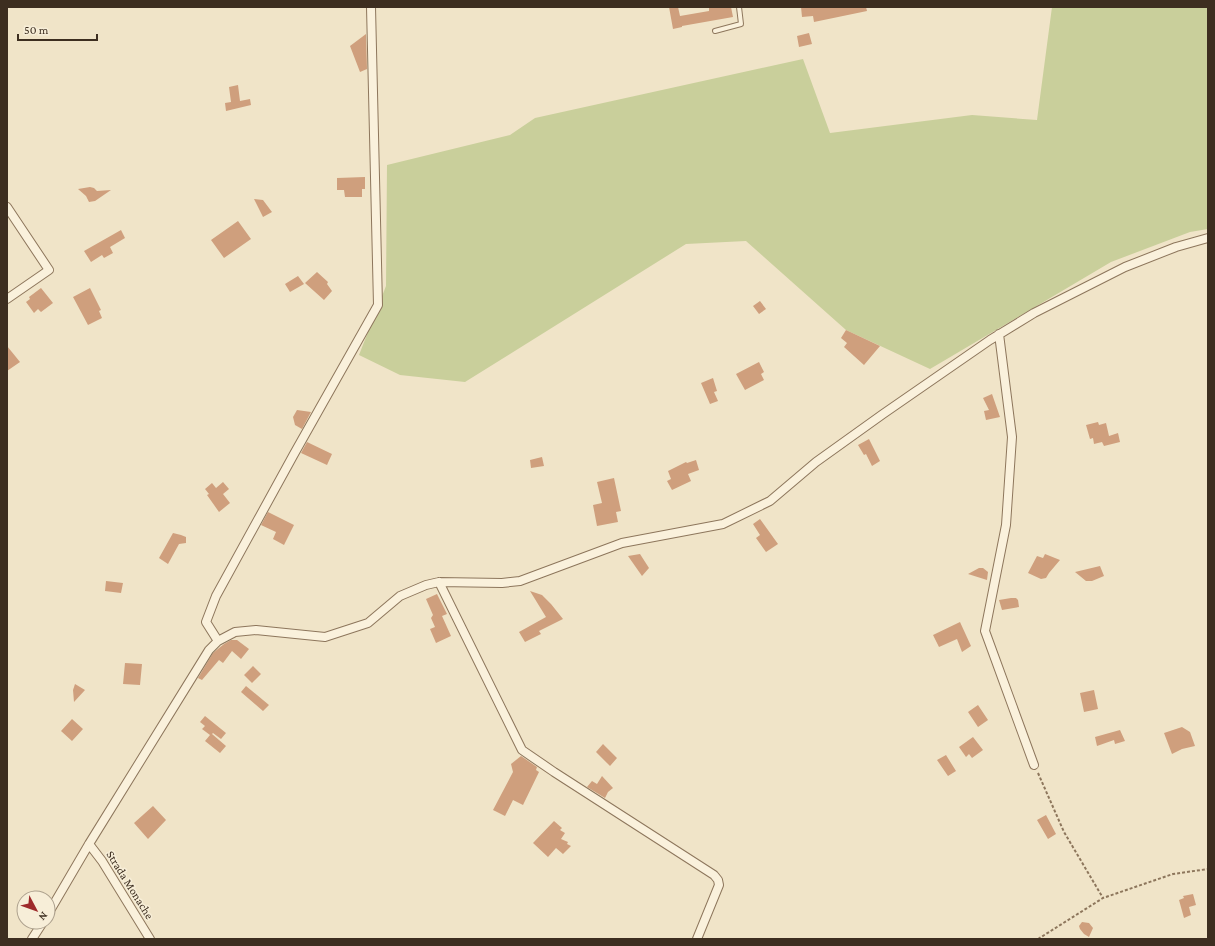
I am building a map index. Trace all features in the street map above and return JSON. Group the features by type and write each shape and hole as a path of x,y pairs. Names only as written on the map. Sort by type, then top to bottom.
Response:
{"street":[{"path":"218,641 206,622 216,596 378,305 371,7"},
{"path":"7,208 49,270 7,299"},
{"path":"56,900 89,844 209,650 218,641 235,632 256,630 325,637 368,623 400,596 426,585 439,582 502,583 520,581 622,543 723,524 770,501 816,462 877,418 999,334 1034,313 1125,267 1176,247 1208,238"},
{"path":"999,334 1012,437 1006,525 985,631 1034,764"},
{"path":"439,582 522,750 714,875 718,880 719,886 697,939"},
{"name":"Strada Monache","path":"89,844 102,861 150,939"},
{"path":"32,939 38,930"}],"lane":[{"path":"715,31 742,24 739,7"}],"path":[{"path":"1034,764 1064,832 1103,898"},
{"path":"1038,939 1103,898 1173,874 1208,869"}],"green space":[{"path":"1052,7 1208,7 1208,229 1190,232 1111,262 930,369 846,330 746,241 686,244 465,382 400,375 359,355 386,286 387,165 510,135 535,118 803,59 830,133 972,115 1037,120"}],"building":[{"path":"669,7 678,7 680,16 709,11 709,7 731,7 733,17 673,29"},
{"path":"801,7 866,7 867,11 814,22 813,16 802,17"},
{"path":"809,33 812,44 799,47 797,36"},
{"path":"366,34 367,69 360,72 350,46"},
{"path":"238,85 240,101 250,99 251,105 226,111 225,103 231,102 229,87"},
{"path":"365,177 365,189 362,189 362,197 345,197 344,190 337,190 337,178"},
{"path":"90,187 97,191 111,190 95,201 89,202 86,196 78,189"},
{"path":"254,199 263,200 272,212 263,217"},
{"path":"238,221 251,239 224,258 211,240"},
{"path":"121,230 125,238 110,247 113,253 104,258 102,255 91,262 84,251"},
{"path":"317,272 328,282 327,284 332,291 324,300 305,283"},
{"path":"298,276 304,284 290,292 285,284"},
{"path":"41,288 53,303 41,312 38,309 34,313 26,302 30,299 29,297"},
{"path":"90,288 101,310 99,311 102,318 88,325 73,297"},
{"path":"760,301 766,309 759,314 753,306"},
{"path":"846,330 880,346 864,365 844,347 847,343 841,338"},
{"path":"7,346 20,362 7,371"},
{"path":"759,362 764,372 761,374 764,380 745,390 736,374"},
{"path":"713,378 717,391 714,392 718,401 710,404 701,383"},
{"path":"992,394 1000,417 986,420 984,411 989,410 983,398"},
{"path":"297,410 311,412 302,429 295,425 293,417"},
{"path":"1098,422 1099,425 1106,423 1109,436 1118,433 1120,442 1104,446 1102,442 1094,444 1093,438 1090,439 1086,425"},
{"path":"869,439 880,461 872,466 866,454 864,455 858,445"},
{"path":"307,442 332,454 327,465 301,453"},
{"path":"542,457 544,466 531,468 530,460"},
{"path":"696,460 699,470 688,474 691,481 672,490 667,481 671,479 668,471 686,462"},
{"path":"614,478 621,511 616,512 618,522 597,526 593,505 602,503 597,482"},
{"path":"223,482 229,489 223,494 230,503 219,512 207,495 209,494 205,489 212,483 216,488"},
{"path":"268,512 294,525 284,545 273,539 276,532 261,525"},
{"path":"760,519 778,544 766,552 756,538 760,535 753,524"},
{"path":"173,533 186,537 186,543 179,544 168,564 159,558"},
{"path":"640,554 649,568 642,576 628,556"},
{"path":"1045,554 1060,560 1046,578 1041,579 1028,573 1037,556 1043,558"},
{"path":"1100,566 1104,576 1092,581 1086,581 1075,572"},
{"path":"979,568 983,568 988,572 987,580 968,574"},
{"path":"106,581 123,583 121,593 105,591"},
{"path":"530,591 542,595 563,619 539,631 541,634 525,642 519,632 546,617"},
{"path":"437,594 447,614 442,616 451,636 436,643 430,629 435,627 431,618 433,615 426,599"},
{"path":"1016,598 1018,600 1019,607 1002,610 999,600"},
{"path":"960,622 971,646 962,652 957,639 939,647 933,635"},
{"path":"231,640 237,640 249,649 241,659 232,651 223,663 219,660 202,680 198,678 213,653"},
{"path":"125,663 142,664 140,685 123,684"},
{"path":"253,666 261,674 252,683 244,675"},
{"path":"75,684 85,690 74,702 73,690"},
{"path":"246,686 269,705 263,711 241,692"},
{"path":"1094,690 1098,709 1084,712 1080,693"},
{"path":"978,705 988,720 978,727 968,712"},
{"path":"205,716 226,733 221,739 213,733 212,734 226,746 220,753 205,741 210,735 202,729 205,726 200,722"},
{"path":"72,719 83,729 72,741 61,731"},
{"path":"1182,727 1190,732 1195,746 1182,749 1172,754 1164,733"},
{"path":"1120,730 1125,741 1115,744 1114,740 1097,746 1095,737"},
{"path":"973,737 983,750 972,758 969,754 966,757 959,747"},
{"path":"603,744 617,758 610,766 596,752"},
{"path":"946,755 956,771 948,776 937,760"},
{"path":"521,756 537,767 536,770 539,772 523,805 513,800 505,816 493,810 513,772 511,764"},
{"path":"602,776 613,788 608,792 605,798 587,787 592,781 597,784"},
{"path":"153,806 166,820 148,839 134,823"},
{"path":"1046,815 1056,834 1048,839 1037,820"},
{"path":"554,821 562,828 560,830 565,833 561,839 568,842 567,844 571,846 563,854 556,848 548,857 533,843"},
{"path":"1193,894 1196,905 1189,907 1191,915 1184,918 1179,900 1184,898 1183,896"},
{"path":"1082,922 1089,923 1093,928 1089,937 1080,929 1079,926"}]}
